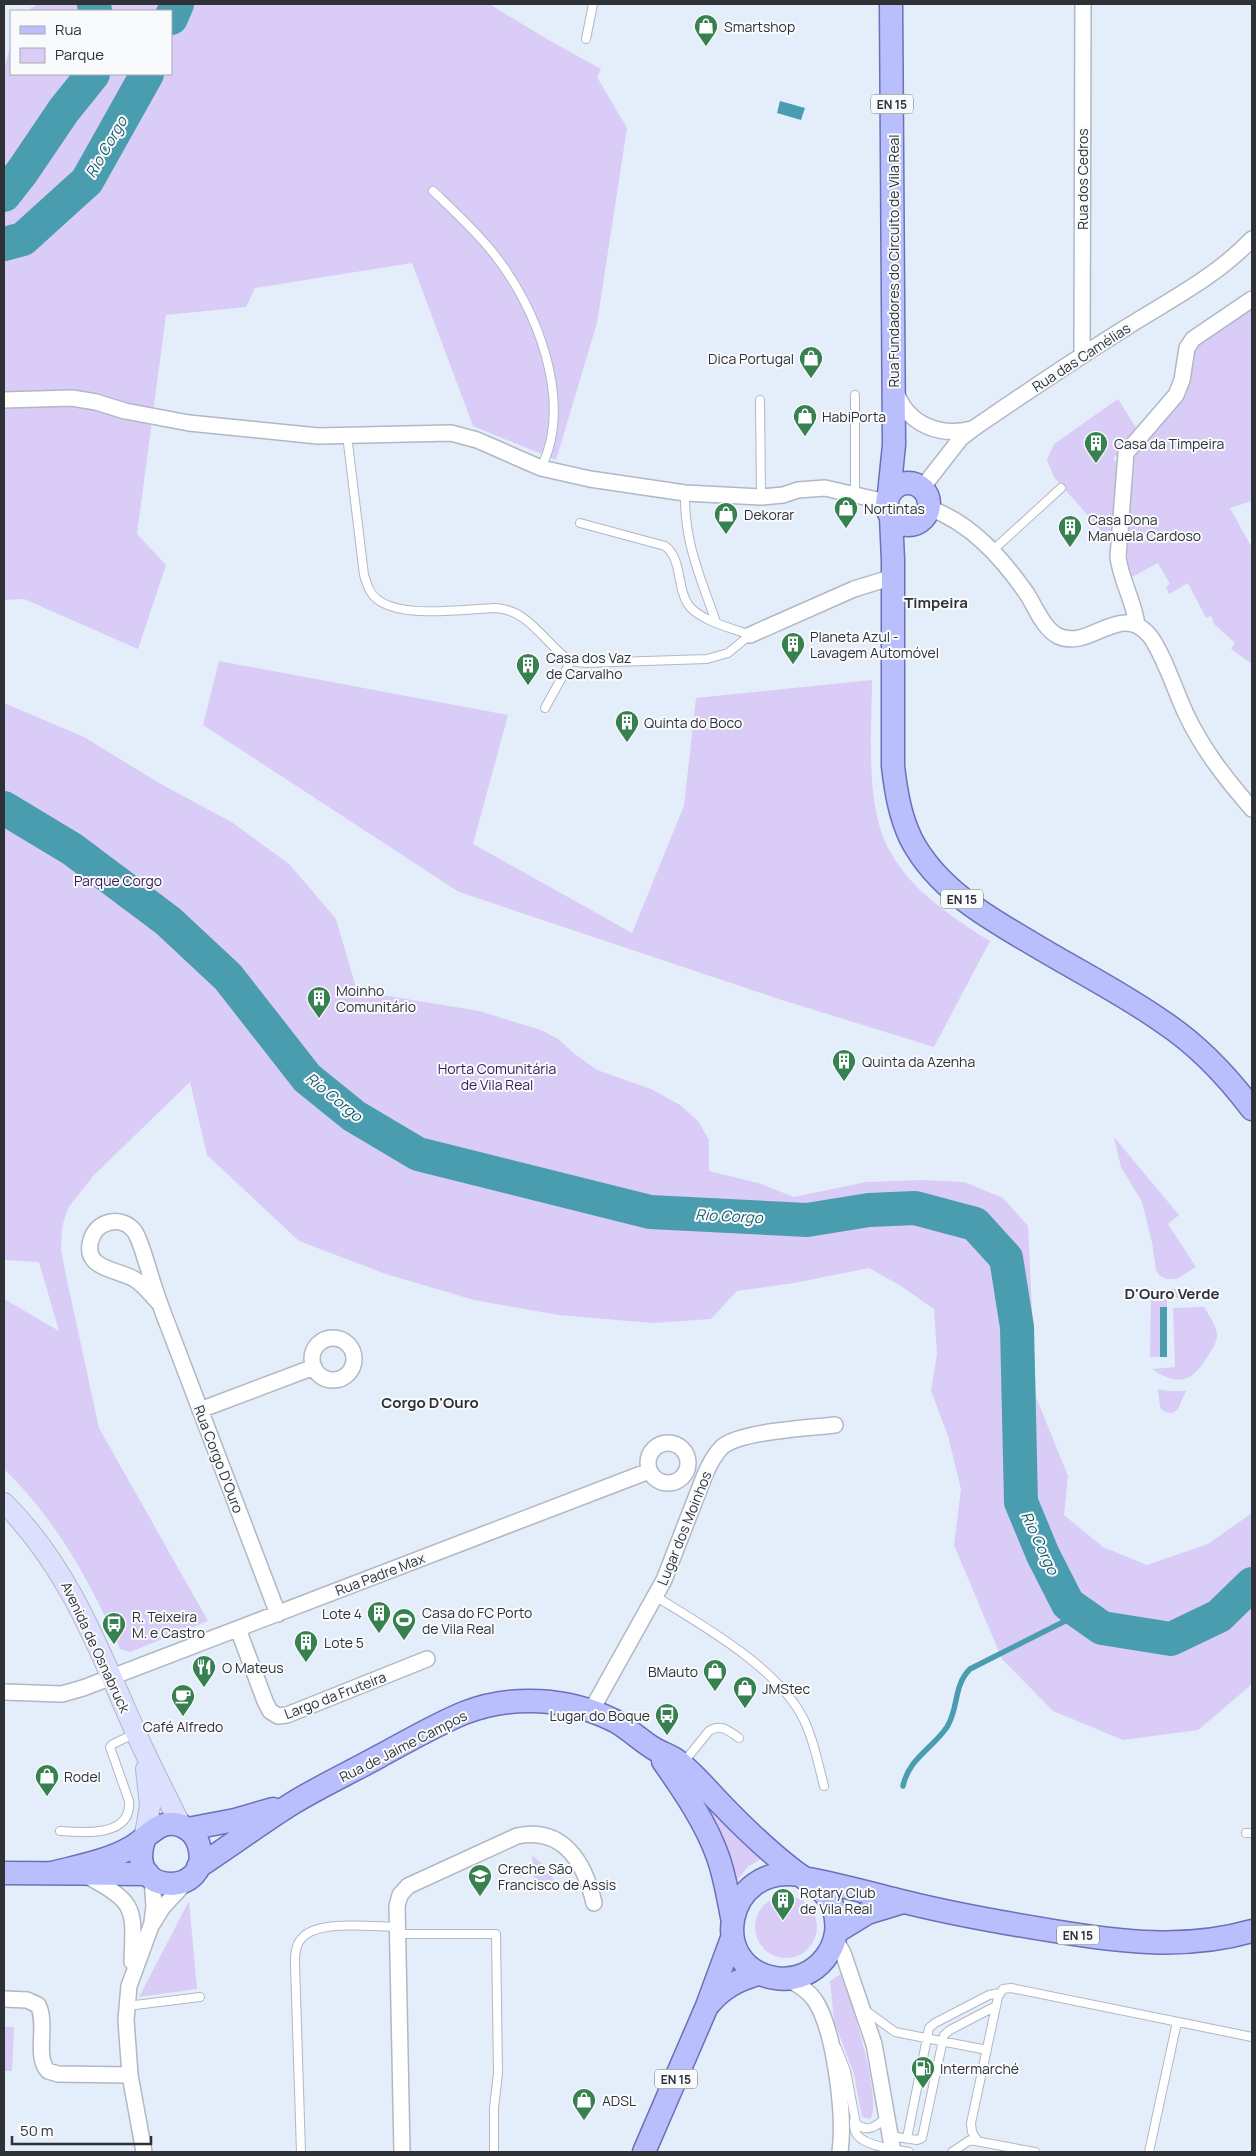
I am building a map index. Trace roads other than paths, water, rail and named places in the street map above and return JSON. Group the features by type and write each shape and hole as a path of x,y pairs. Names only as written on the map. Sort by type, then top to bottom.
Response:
{"main road":[{"name":"Rua Fundadores do Circuito de Vila Real","path":"891,8 894,388 893,569"},
{"name":"Rua Fundadores do Circuito de Vila Real","path":"894,445 920,493"},
{"path":"894,510 894,488 902,484 920,493"},
{"name":"EN 15","path":"894,510 922,520 920,493"},
{"name":"EN 15","path":"893,569 892,742 894,779 898,803 907,830 926,863 944,884 979,911 1142,1008 1177,1032 1214,1065 1252,1109"},
{"name":"Avenida de Osnabruck","path":"4,1503 36,1538 60,1573 83,1613 139,1741"},
{"name":"Rua de Jaime Campos","path":"293,1803 443,1722 473,1710 508,1702 535,1701 567,1705 591,1711 615,1722 655,1750"},
{"path":"139,1741 185,1828 198,1842 200,1859 196,1870"},
{"path":"139,1741 150,1797 150,1814 140,1851 141,1859 150,1876 160,1883 178,1884 293,1803"},
{"path":"655,1750 682,1765 728,1812 804,1877 824,1891 832,1904 836,1918 836,1936"},
{"path":"655,1750 685,1793 713,1844 722,1871 737,1951 745,1962 758,1974 790,1980"},
{"path":"52,1873 116,1854 144,1840 152,1830 161,1826 171,1824 185,1828 235,1820 293,1803"},
{"path":"4,1872 150,1876"},
{"name":"EN 15","path":"644,2152 707,2006 738,1902 747,1888 761,1879 777,1874 804,1877 905,1902 1035,1928 1115,1940 1188,1943 1231,1937 1252,1931"},
{"name":"EN 15","path":"790,1980 805,1975 819,1966 829,1954 836,1936 867,1913 905,1902"},
{"name":"EN 15","path":"707,2006 725,1988 740,1980 758,1974"}],"street":[{"name":"Rua dos Cedros","path":"1082,4 1082,355"},
{"name":"Rua das Camélias","path":"920,493 962,438 974,428 1082,355 1202,280 1240,252 1252,239"},
{"path":"1137,625 1135,613 1120,570 1118,557 1126,453 1176,395 1182,380 1188,348 1192,339 1252,299"},
{"path":"894,388 899,401 907,413 931,429 945,432 960,432 974,428"},
{"path":"4,400 72,398 96,402 125,411 189,423 318,436 451,433 477,440 542,468 590,479 685,492 761,497 783,495 811,488 824,488 856,493 894,510"},
{"path":"920,493 944,514 960,522 977,535 1024,590 1045,624 1055,634 1073,639 1116,624 1130,623 1137,625 1152,638 1204,749 1252,809"},
{"path":"750,635 854,589 893,569"},
{"name":"Rua Corgo D'Ouro","path":"160,1304 136,1281 122,1273 106,1270 94,1260 90,1244 96,1229 111,1222 127,1225 134,1230 138,1238 160,1304 278,1614"},
{"path":"200,1410 314,1367"},
{"name":"Lugar dos Moinhos","path":"591,1711 667,1573 704,1477 722,1447 749,1436 835,1425"},
{"name":"Rua Padre Max","path":"4,1692 66,1693 112,1678 649,1471"},
{"name":"Largo da Fruteira","path":"238,1629 264,1700 270,1711 278,1716 286,1715 427,1660"},
{"path":"402,2152 397,1931 398,1900 400,1895 408,1886 517,1836 526,1834 542,1835 564,1846 584,1872 594,1904"},
{"path":"131,1976 151,1926 166,1904 196,1870"},
{"path":"86,1875 116,1892 127,1902 131,1910 134,1929 127,2006 130,2075 144,2152"},
{"path":"150,1876 154,1906 151,1926"},
{"path":"836,1936 876,2053 892,2146"},
{"path":"790,1980 812,1997 819,2008 826,2029 839,2090 840,2152"},
{"path":"4,1999 27,2000 38,2005 41,2015 42,2059 48,2071 58,2074 130,2075"}],"lane":[{"path":"586,39 593,4"},
{"path":"433,191 494,254 517,288 536,329 551,380 554,404 552,440 542,468"},
{"path":"855,395 856,493"},
{"path":"760,400 761,497"},
{"path":"347,435 364,575 372,594 378,600 390,606 410,610 495,608 509,610 526,619 560,654 571,661 595,663 707,659 728,653 750,635 716,622 694,610 686,601 673,555 662,545 580,523"},
{"path":"992,551 1061,488"},
{"path":"685,492 686,525 689,543 716,622"},
{"path":"545,708 571,661"},
{"path":"655,1596 736,1648 786,1693 806,1722 824,1786"},
{"path":"682,1765 709,1730 714,1727 721,1727 739,1738"},
{"path":"60,1831 100,1831 117,1826 125,1820 129,1809 129,1801 110,1747 113,1744 139,1741"},
{"path":"301,2152 295,1964 298,1945 307,1933 327,1927 496,1934 498,2074 494,2108 494,2152"},
{"path":"977,2140 971,2126 996,2006 1003,1989 1011,1988 1252,2037"},
{"path":"907,2138 929,2028 933,2024 989,1995 1000,1993"},
{"path":"127,2006 200,1997"},
{"path":"892,2146 907,2138 919,2140 924,2136 942,2041 948,2031 996,2006"},
{"path":"862,2008 891,2030 987,2050"},
{"path":"1149,2152 1177,2022"},
{"path":"826,2029 844,2064 849,2082 855,2132 859,2137 875,2145 892,2146 910,2152"},
{"path":"853,2118 858,2126 867,2129 878,2125 887,2117"},
{"path":"952,2152 968,2140 977,2140 1035,2152"}],"water":[{"path":"780,101 805,108 801,120 777,113"},
{"path":"1160,1307 1167,1307 1167,1357 1160,1357"}],"waterway":[{"name":"Rio Corgo","path":"94,4 95,10"},
{"name":"Rio Corgo","path":"172,16 177,4"},
{"name":"Rio Corgo","path":"4,195 64,110 92,75"},
{"name":"Rio Corgo","path":"4,244 23,239 87,181 146,75"},
{"name":"Rio Corgo","path":"4,808 72,849 168,921 228,977 307,1078 354,1116 418,1154 650,1212 807,1220 869,1210 915,1208 975,1224 1006,1258 1017,1327 1021,1502 1043,1555 1068,1604 1102,1628 1171,1639 1219,1616 1252,1584"},
{"path":"903,1786 910,1768 947,1727 951,1720 958,1690 970,1669 1081,1613"}],"place":[{"name":"Smartshop","path":"706,47"},
{"name":"Dica Portugal","path":"811,379"},
{"name":"HabiPorta","path":"805,437"},
{"name":"Casa da Timpeira","path":"1096,464"},
{"name":"Nortintas","path":"846,529"},
{"name":"Dekorar","path":"726,535"},
{"name":"Casa Dona Manuela Cardoso","path":"1070,548"},
{"name":"Planeta Azul - Lavagem Automóvel","path":"793,665"},
{"name":"Casa dos Vaz de Carvalho","path":"528,686"},
{"name":"Quinta do Boco","path":"627,743"},
{"name":"Moinho Comunitário","path":"319,1019"},
{"name":"Quinta da Azenha","path":"844,1082"},
{"name":"Lote 4","path":"379,1634"},
{"name":"Casa do FC Porto de Vila Real","path":"404,1641"},
{"name":"R. Teixeira M. e Castro","path":"114,1645"},
{"name":"Lote 5","path":"306,1663"},
{"name":"O Mateus","path":"204,1688"},
{"name":"BMauto","path":"715,1692"},
{"name":"JMStec","path":"745,1709"},
{"name":"Café Alfredo","path":"183,1717"},
{"name":"Lugar do Boque","path":"667,1736"},
{"name":"Rodel","path":"47,1797"},
{"name":"Creche São Francisco de Assis","path":"480,1897"},
{"name":"Rotary Club de Vila Real","path":"783,1921"},
{"name":"Intermarché","path":"923,2089"},
{"name":"ADSL","path":"584,2121"}],"district":[{"name":"Timpeira","path":"936,602"},
{"name":"D'Ouro Verde","path":"1172,1293"},
{"name":"Corgo D'Ouro","path":"430,1402"}],"park label":[{"name":"Parque Corgo","path":"118,880"},
{"name":"Horta Comunitária de Vila Real","path":"497,1076"}]}
